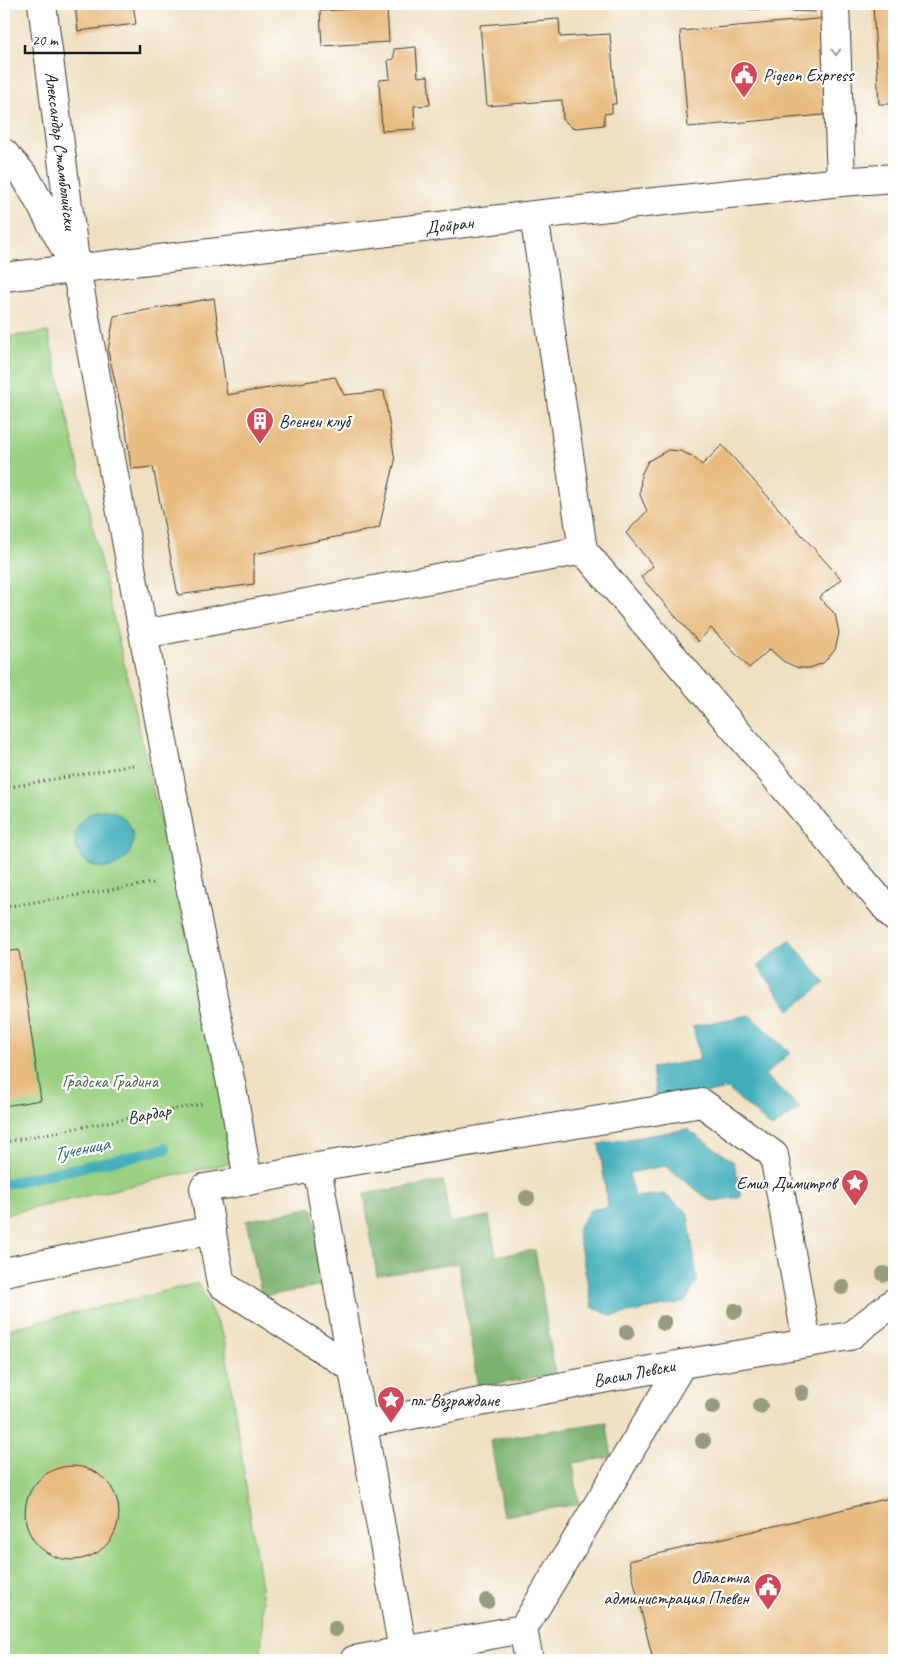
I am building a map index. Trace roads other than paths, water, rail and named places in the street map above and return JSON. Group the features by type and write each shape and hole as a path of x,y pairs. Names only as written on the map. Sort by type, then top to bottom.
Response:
{"street":[{"name":"Александър Стамболийски","path":"42,4 76,268 188,877 234,1098 248,1181"},
{"path":"835,4 841,182"},
{"path":"4,153 26,178 76,268"},
{"name":"Дойран","path":"4,277 534,214 894,178"},
{"path":"534,214 583,550 894,917"},
{"path":"144,634 583,550"},
{"path":"354,1369 222,1284 204,1188 317,1167 702,1103 774,1155 807,1344"},
{"path":"317,1167 403,1651"},
{"path":"4,1272 212,1230"},
{"name":"Васил Левски","path":"363,1424 682,1364 850,1336 893,1306"},
{"path":"530,1660 524,1629 682,1364"},
{"path":"354,1660 524,1629"}],"water":[{"path":"98,810 110,810 125,818 133,833 133,845 125,860 110,868 98,868 83,860 75,845 75,833 83,818"},
{"path":"790,940 825,983 790,1010 758,966"},
{"path":"750,1015 790,1053 765,1075 800,1108 772,1128 728,1089 657,1102 652,1068 700,1060 693,1026"},
{"path":"687,1129 734,1162 741,1197 711,1201 665,1166 629,1173 634,1197 664,1194 688,1213 697,1281 685,1302 612,1316 592,1307 577,1229 590,1210 608,1207 599,1144"}],"waterway":[{"name":"Тученица","path":"4,1184 165,1149"}],"place":[{"name":"Pigeon Express","path":"744,99"},
{"name":"Военен клуб","path":"260,445"},
{"name":"Емил Димитров","path":"855,1207"},
{"name":"пл. Възраждане","path":"391,1424"},
{"name":"Областна администрация Плевен","path":"768,1611"}],"park label":[{"name":"Градска Градина","path":"110,1081"}]}
